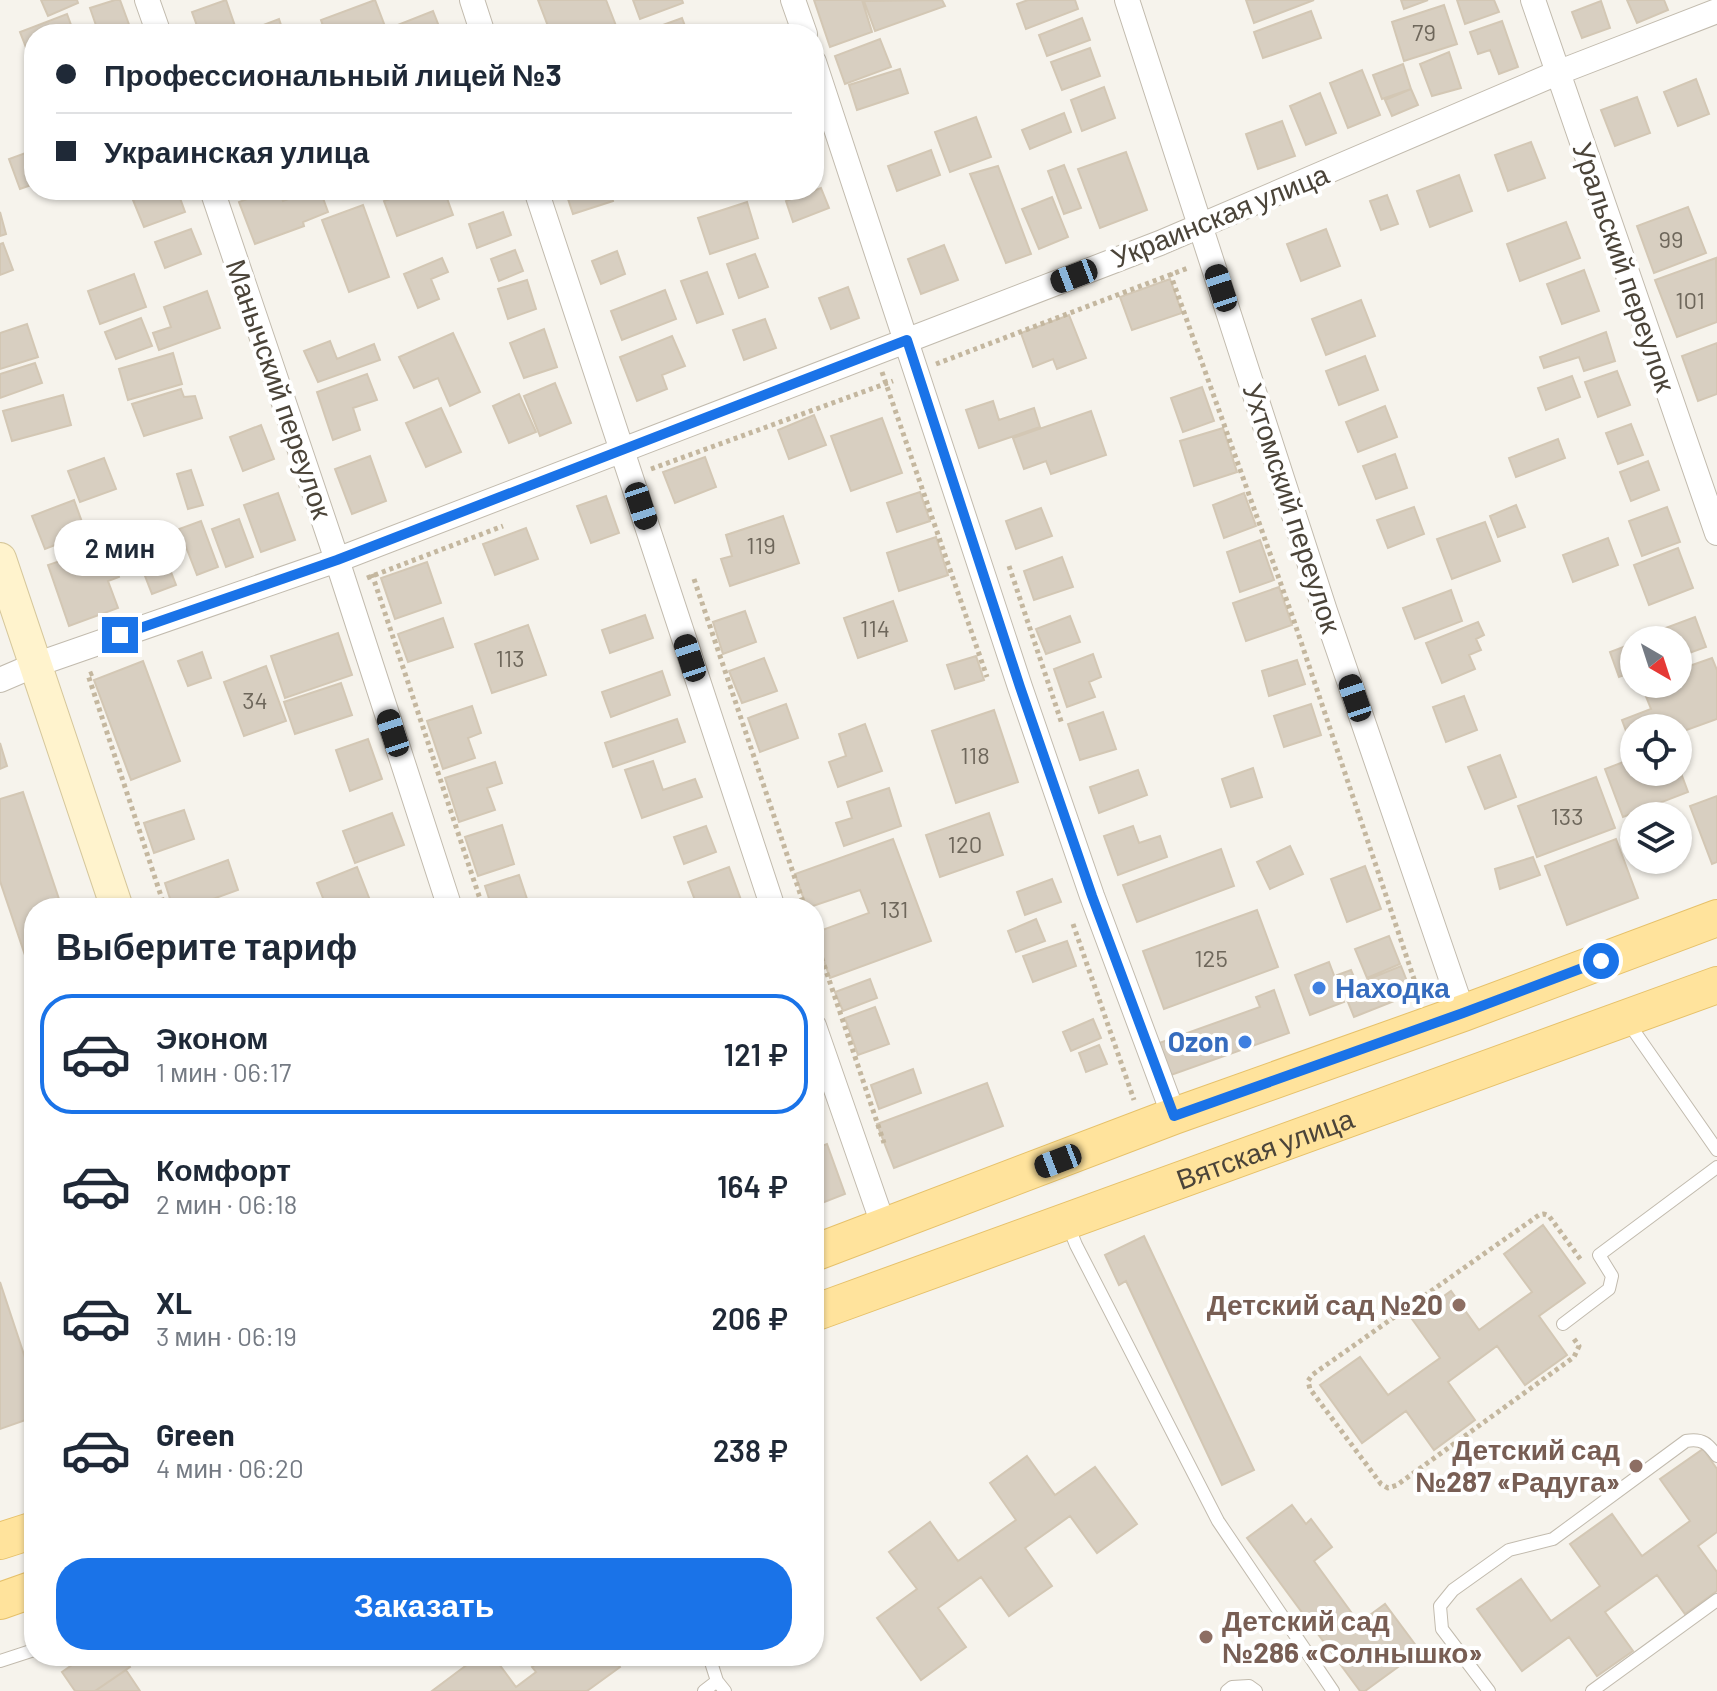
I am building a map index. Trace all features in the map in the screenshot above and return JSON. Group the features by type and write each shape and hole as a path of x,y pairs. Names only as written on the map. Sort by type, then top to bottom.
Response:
{"main road":[{"path":"0,559 114,898"},
{"path":"824,1249 1174,1116 1717,918"},
{"name":"Вятская улица","path":"824,1309 1717,985"},
{"path":"0,1541 24,1533"},
{"path":"0,1601 24,1593"}],"street":[{"path":"147,0 155,24"},
{"path":"472,0 480,24"},
{"path":"793,0 801,24"},
{"name":"Ухтомский переулок","path":"1127,0 1325,611 1463,1013"},
{"name":"Уральский переулок","path":"1533,0 1717,533"},
{"name":"Украинская улица","path":"0,680 364,550 1160,243 1557,73 1717,11"},
{"path":"824,92 1035,732 1174,1116"},
{"name":"Манычский переулок","path":"215,200 346,586 447,898"},
{"path":"539,200 770,898"},
{"path":"824,1055 884,1227"}],"lane":[{"path":"1626,1019 1717,1150"},
{"path":"1563,1324 1609,1289 1612,1276 1599,1255 1717,1167"},
{"path":"1067,1222 1218,1521 1333,1691"},
{"path":"1489,1691 1442,1629 1440,1606 1453,1590 1509,1550 1553,1539 1686,1441 1698,1439 1707,1443 1717,1456"},
{"path":"1592,1691 1717,1600"},
{"path":"0,1661 24,1653"},
{"path":"704,1691 721,1686 713,1666"},
{"path":"1227,1691 1232,1687 1249,1686 1256,1691"}],"path":[{"path":"1160,243 1293,618 1421,998"},
{"path":"632,476 918,372 1212,259"},
{"path":"931,331 941,362"},
{"path":"647,442 661,482"},
{"path":"346,586 506,525"},
{"path":"364,550 480,898"},
{"path":"1007,558 1067,739"},
{"path":"691,570 802,898"},
{"path":"103,670 88,675 162,898"},
{"path":"824,965 885,1145"},
{"path":"1563,1324 1579,1346 1574,1357 1397,1485 1388,1488 1381,1484 1310,1389 1308,1381 1312,1375 1539,1215 1549,1216 1582,1262 1587,1264 1599,1255"}],"building":[{"path":"41,0 77,0 78,3 48,16"},
{"path":"120,0 129,24 96,24 90,8"},
{"path":"226,0 234,24 196,24 192,12"},
{"path":"375,0 384,24 322,24 321,20"},
{"path":"538,0 606,0 615,24 547,24"},
{"path":"633,0 682,0 683,3 640,19"},
{"path":"814,0 862,0 872,32 830,47"},
{"path":"942,0 945,6 875,31 864,1"},
{"path":"1028,0 1075,0 1078,9 1026,29 1017,4"},
{"path":"1246,0 1314,0 1254,23"},
{"path":"1401,0 1428,0 1404,9"},
{"path":"1457,0 1494,0 1499,12 1465,24"},
{"path":"1627,0 1664,0 1668,10 1637,23"},
{"path":"1601,1 1610,28 1582,38 1572,12"},
{"path":"1444,5 1457,44 1404,61 1392,22"},
{"path":"433,11 438,24 400,24"},
{"path":"1311,11 1321,38 1263,58 1254,32"},
{"path":"67,14 71,24 41,24"},
{"path":"682,18 684,24 666,24"},
{"path":"1082,18 1090,40 1047,56 1039,35"},
{"path":"1502,21 1518,67 1499,74 1490,50 1478,54 1470,32"},
{"path":"880,39 891,67 845,84 835,56"},
{"path":"1090,48 1100,76 1062,90 1051,62"},
{"path":"1449,52 1461,88 1432,96 1420,64"},
{"path":"1403,64 1411,89 1382,99 1373,75"},
{"path":"900,69 908,93 857,110 849,85"},
{"path":"1362,70 1380,115 1348,128 1330,83"},
{"path":"1696,79 1709,114 1678,126 1664,92"},
{"path":"1104,87 1115,118 1082,131 1071,100"},
{"path":"1411,89 1418,105 1392,116 1385,100"},
{"path":"1320,93 1336,133 1306,145 1290,106"},
{"path":"1637,97 1650,133 1615,146 1601,110"},
{"path":"1064,113 1071,132 1030,149 1022,130"},
{"path":"976,117 991,157 950,172 935,132"},
{"path":"1282,121 1295,156 1258,169 1246,134"},
{"path":"1531,142 1545,178 1508,191 1495,155"},
{"path":"931,150 940,175 897,191 888,166"},
{"path":"1126,152 1147,210 1100,228 1078,169"},
{"path":"24,154 24,188 20,189 9,159"},
{"path":"1064,165 1081,208 1064,214 1048,171"},
{"path":"998,166 1031,254 1006,263 970,174"},
{"path":"1459,175 1472,211 1430,227 1417,191"},
{"path":"1387,195 1398,224 1381,230 1370,201"},
{"path":"824,196 829,208 793,222 786,201 824,200"},
{"path":"1052,197 1068,237 1039,249 1022,209"},
{"path":"133,200 181,200 185,212 144,227"},
{"path":"324,200 328,212 303,222 304,226 255,244 239,202"},
{"path":"448,200 453,215 397,236 384,201"},
{"path":"568,200 613,200 613,201 573,214"},
{"path":"747,202 758,238 710,254 698,218"},
{"path":"363,205 389,277 349,292 322,220"},
{"path":"1688,207 1706,253 1654,273 1637,226"},
{"path":"0,212 6,234 0,236"},
{"path":"503,212 511,235 477,248 469,224"},
{"path":"1566,222 1580,258 1520,281 1507,244"},
{"path":"191,229 201,254 165,268 155,242"},
{"path":"1326,229 1340,266 1301,281 1287,244"},
{"path":"3,243 13,270 0,275 0,244"},
{"path":"944,245 958,280 921,294 908,259"},
{"path":"515,250 523,271 499,281 491,259"},
{"path":"617,251 625,274 601,284 592,261"},
{"path":"755,254 768,287 739,298 727,264"},
{"path":"442,258 448,272 431,279 439,299 418,308 404,274"},
{"path":"1716,258 1717,322 1677,337 1655,280"},
{"path":"1584,270 1599,311 1562,324 1547,284"},
{"path":"707,272 723,314 697,323 681,281"},
{"path":"134,274 146,307 100,324 88,291"},
{"path":"1170,279 1182,313 1132,330 1120,297"},
{"path":"527,280 536,309 508,319 498,289"},
{"path":"848,287 859,318 831,329 819,298"},
{"path":"665,290 676,319 622,340 611,311"},
{"path":"207,291 220,328 159,350 153,333 171,327 164,307"},
{"path":"1361,300 1375,336 1326,355 1312,319"},
{"path":"1069,315 1086,358 1057,369 1053,359 1033,367 1021,333"},
{"path":"141,318 152,346 116,359 105,332"},
{"path":"765,319 776,348 744,360 733,330"},
{"path":"27,324 38,357 0,369 0,333"},
{"path":"544,329 557,367 524,378 510,343"},
{"path":"1606,332 1615,361 1584,371 1579,357 1544,368 1540,357"},
{"path":"453,333 480,392 450,406 438,378 414,388 399,357"},
{"path":"672,336 685,366 662,375 667,389 637,401 620,357"},
{"path":"330,341 337,359 374,344 380,360 318,382 304,351"},
{"path":"1717,343 1717,394 1698,401 1682,356"},
{"path":"173,353 182,384 128,400 119,369"},
{"path":"1365,356 1378,390 1339,405 1326,371"},
{"path":"35,363 42,383 0,398 0,374"},
{"path":"1617,371 1630,405 1598,417 1585,382"},
{"path":"367,374 377,400 353,408 360,430 333,440 317,392"},
{"path":"1572,376 1580,397 1546,410 1538,388"},
{"path":"555,383 571,423 540,436 524,396"},
{"path":"1202,387 1214,421 1183,432 1171,398"},
{"path":"181,389 184,397 195,396 202,418 144,436 132,404"},
{"path":"519,394 536,432 509,443 493,406"},
{"path":"63,395 71,425 12,441 3,411"},
{"path":"993,401 999,420 1034,408 1040,427 979,448 966,410"},
{"path":"1385,406 1397,437 1358,452 1346,422"},
{"path":"441,408 461,452 426,467 406,423"},
{"path":"1091,411 1106,455 1051,474 1046,461 1024,469 1013,438"},
{"path":"814,415 826,445 789,459 778,430"},
{"path":"882,418 902,473 851,491 831,436"},
{"path":"1631,424 1643,455 1618,464 1606,433"},
{"path":"261,425 274,459 243,471 230,437"},
{"path":"1223,428 1237,472 1194,486 1180,441"},
{"path":"1558,439 1565,458 1516,477 1509,458"},
{"path":"1395,454 1407,488 1376,499 1363,466"},
{"path":"370,456 386,501 352,514 335,469"},
{"path":"705,457 716,487 675,503 663,472"},
{"path":"104,458 116,489 80,502 68,471"},
{"path":"1648,461 1659,490 1631,501 1620,472"},
{"path":"191,470 203,505 188,509 177,474"},
{"path":"920,492 930,521 897,532 887,503"},
{"path":"278,493 295,540 261,552 244,505"},
{"path":"1244,493 1256,526 1224,538 1213,505"},
{"path":"606,496 619,533 591,543 577,506"},
{"path":"74,500 86,533 45,549 32,516"},
{"path":"1516,505 1525,527 1498,537 1490,516"},
{"path":"1414,507 1424,534 1388,548 1377,520"},
{"path":"1667,507 1680,542 1642,556 1629,521"},
{"path":"1041,508 1052,536 1016,549 1006,521"},
{"path":"783,516 799,563 730,586 721,559 732,556 726,535"},
{"path":"239,519 253,557 226,567 212,529"},
{"path":"201,521 218,567 197,575 179,529"},
{"path":"1485,522 1500,561 1452,579 1437,539"},
{"path":"526,528 538,559 495,575 483,544"},
{"path":"157,536 176,585 152,594 133,545"},
{"path":"936,537 948,575 899,591 887,553"},
{"path":"1608,538 1618,565 1573,582 1563,555"},
{"path":"1260,540 1274,580 1240,592 1227,552"},
{"path":"107,545 119,577 108,581 118,608 69,626 48,565"},
{"path":"1678,548 1693,588 1649,605 1634,565"},
{"path":"1062,557 1073,587 1034,600 1024,571"},
{"path":"427,562 441,603 395,619 381,578"},
{"path":"1279,587 1292,625 1246,641 1233,603"},
{"path":"1451,590 1462,621 1415,639 1403,608"},
{"path":"893,601 907,641 858,658 844,618"},
{"path":"745,611 756,642 723,654 713,622"},
{"path":"645,615 653,638 610,653 602,630"},
{"path":"1070,616 1080,642 1046,654 1036,629"},
{"path":"1695,617 1706,647 1692,652 1692,626 1671,626"},
{"path":"443,618 453,647 408,662 398,634"},
{"path":"1478,622 1484,635 1476,639 1481,650 1469,655 1475,669 1442,683 1426,643"},
{"path":"528,625 546,675 492,693 475,644"},
{"path":"338,633 352,675 285,698 271,656"},
{"path":"1620,648 1619,677 1610,652"},
{"path":"202,652 211,678 188,686 178,661"},
{"path":"1093,654 1101,677 1089,682 1095,697 1067,707 1054,669"},
{"path":"976,656 984,680 955,689 947,665"},
{"path":"764,658 777,691 742,703 729,671"},
{"path":"1712,658 1717,670 1717,719 1692,728 1692,714 1638,714 1651,709 1647,698 1692,698 1692,665"},
{"path":"1297,660 1305,684 1269,696 1262,671"},
{"path":"143,661 180,761 131,780 94,680"},
{"path":"266,666 286,721 244,736 224,682"},
{"path":"662,671 670,695 611,717 602,692"},
{"path":"341,683 352,715 295,734 284,702"},
{"path":"1464,696 1477,730 1446,742 1433,707"},
{"path":"786,704 798,738 760,752 748,718"},
{"path":"1311,704 1321,735 1284,747 1274,716"},
{"path":"472,706 481,733 468,738 475,758 443,769 427,721"},
{"path":"994,710 1018,782 956,803 932,731"},
{"path":"1103,712 1116,749 1080,760 1068,724"},
{"path":"677,719 685,742 613,767 605,743"},
{"path":"865,724 882,771 838,787 829,762 846,756 839,734"},
{"path":"368,739 382,779 350,791 336,750"},
{"path":"0,743 7,766 0,769"},
{"path":"1500,755 1516,797 1485,809 1468,767"},
{"path":"653,761 663,790 695,779 702,797 642,818 625,770"},
{"path":"495,762 502,783 487,788 495,810 459,822 445,778"},
{"path":"1620,763 1620,786 1686,786 1688,792 1662,802 1620,802 1620,809 1605,769"},
{"path":"1253,768 1262,797 1231,807 1222,779"},
{"path":"1138,770 1147,795 1099,813 1090,787"},
{"path":"1596,777 1615,828 1537,857 1518,806"},
{"path":"889,788 901,826 844,846 836,823 852,818 847,802"},
{"path":"23,792 59,898 24,898 24,952 0,881 0,799"},
{"path":"1717,796 1717,862 1712,864 1692,811 1692,805"},
{"path":"184,810 194,839 154,853 144,823"},
{"path":"392,813 404,845 355,863 343,831"},
{"path":"989,813 1003,855 940,877 926,835"},
{"path":"502,825 514,864 478,876 465,837"},
{"path":"706,826 716,852 684,864 674,837"},
{"path":"1133,826 1139,843 1160,836 1167,857 1118,875 1104,836"},
{"path":"893,839 931,941 830,978 824,961 824,929 869,913 860,890 824,902 824,898 803,898 795,874"},
{"path":"1616,839 1620,850 1620,874 1629,874 1638,898 1567,925 1545,866"},
{"path":"1290,846 1303,874 1270,889 1257,862"},
{"path":"1221,849 1234,886 1137,922 1123,885"},
{"path":"1533,857 1540,875 1500,889 1495,869"},
{"path":"228,860 238,890 216,898 170,898 165,883"},
{"path":"1365,866 1381,909 1347,922 1331,879"},
{"path":"357,867 369,898 323,898 317,883"},
{"path":"729,867 740,898 694,898 688,882"},
{"path":"519,875 527,898 489,898 485,886"},
{"path":"1052,879 1061,902 1025,915 1017,892"},
{"path":"1257,910 1278,967 1164,1009 1143,951"},
{"path":"1036,919 1045,941 1016,952 1008,931"},
{"path":"1389,936 1400,964 1367,978 1355,949"},
{"path":"1067,941 1076,966 1033,982 1023,956"},
{"name":"Находка","path":"1329,962 1344,1002 1310,1015 1295,975"},
{"path":"1401,966 1412,994 1354,1017 1337,975 1351,970 1357,984"},
{"path":"870,979 877,998 843,1011 835,992"},
{"path":"1274,990 1289,1033 1171,1075 1159,1043 1260,1007 1256,997"},
{"path":"875,1007 889,1044 858,1055 845,1018"},
{"path":"1093,1019 1101,1038 1071,1051 1063,1032"},
{"path":"1099,1045 1107,1064 1086,1072 1079,1053"},
{"path":"913,1069 921,1093 879,1109 871,1085"},
{"path":"987,1083 1003,1126 894,1168 877,1124"},
{"path":"827,1144 845,1194 824,1202 824,1145"},
{"path":"1543,1225 1585,1283 1539,1316 1567,1355 1525,1385 1497,1346 1448,1382 1475,1420 1434,1450 1406,1411 1362,1443 1320,1385 1360,1357 1388,1395 1440,1358 1412,1319 1451,1291 1479,1330 1532,1292 1504,1254"},
{"path":"1144,1236 1254,1470 1222,1485 1126,1281 1119,1285 1105,1255"},
{"path":"0,1282 24,1355 24,1421 0,1429"},
{"path":"1703,1449 1717,1469 1717,1532 1698,1546 1717,1572 1717,1591 1685,1614 1657,1575 1605,1612 1633,1651 1597,1676 1569,1637 1522,1671 1477,1609 1521,1579 1551,1621 1600,1586 1570,1544 1612,1514 1642,1556 1690,1521 1660,1479"},
{"path":"1027,1456 1055,1495 1095,1467 1137,1524 1097,1553 1070,1516 1025,1548 1052,1586 1009,1616 981,1577 938,1608 966,1647 921,1680 877,1618 917,1589 889,1552 930,1522 958,1561 1016,1520 990,1483"},
{"path":"1292,1505 1306,1524 1311,1519 1332,1547 1314,1561 1359,1623 1385,1604 1420,1651 1365,1691 1360,1691 1247,1538"},
{"path":"71,1666 130,1667 95,1691 75,1691 62,1672"},
{"path":"465,1666 500,1666 516,1687 536,1672 533,1666 620,1667 587,1691 432,1691"},
{"path":"126,1670 140,1691 95,1691"}],"place":[{"name":"Находка","path":"1319,988"},
{"name":"Ozon","path":"1245,1042"},
{"name":"Детский сад №20","path":"1459,1305"},
{"name":"Детский сад №287 «Радуга»","path":"1636,1466"},
{"name":"Детский сад №286 «Солнышко»","path":"1206,1637"}],"route":[{"path":"120,635 337,560 907,340 1020,687 1092,896 1174,1116 1601,961"}]}
